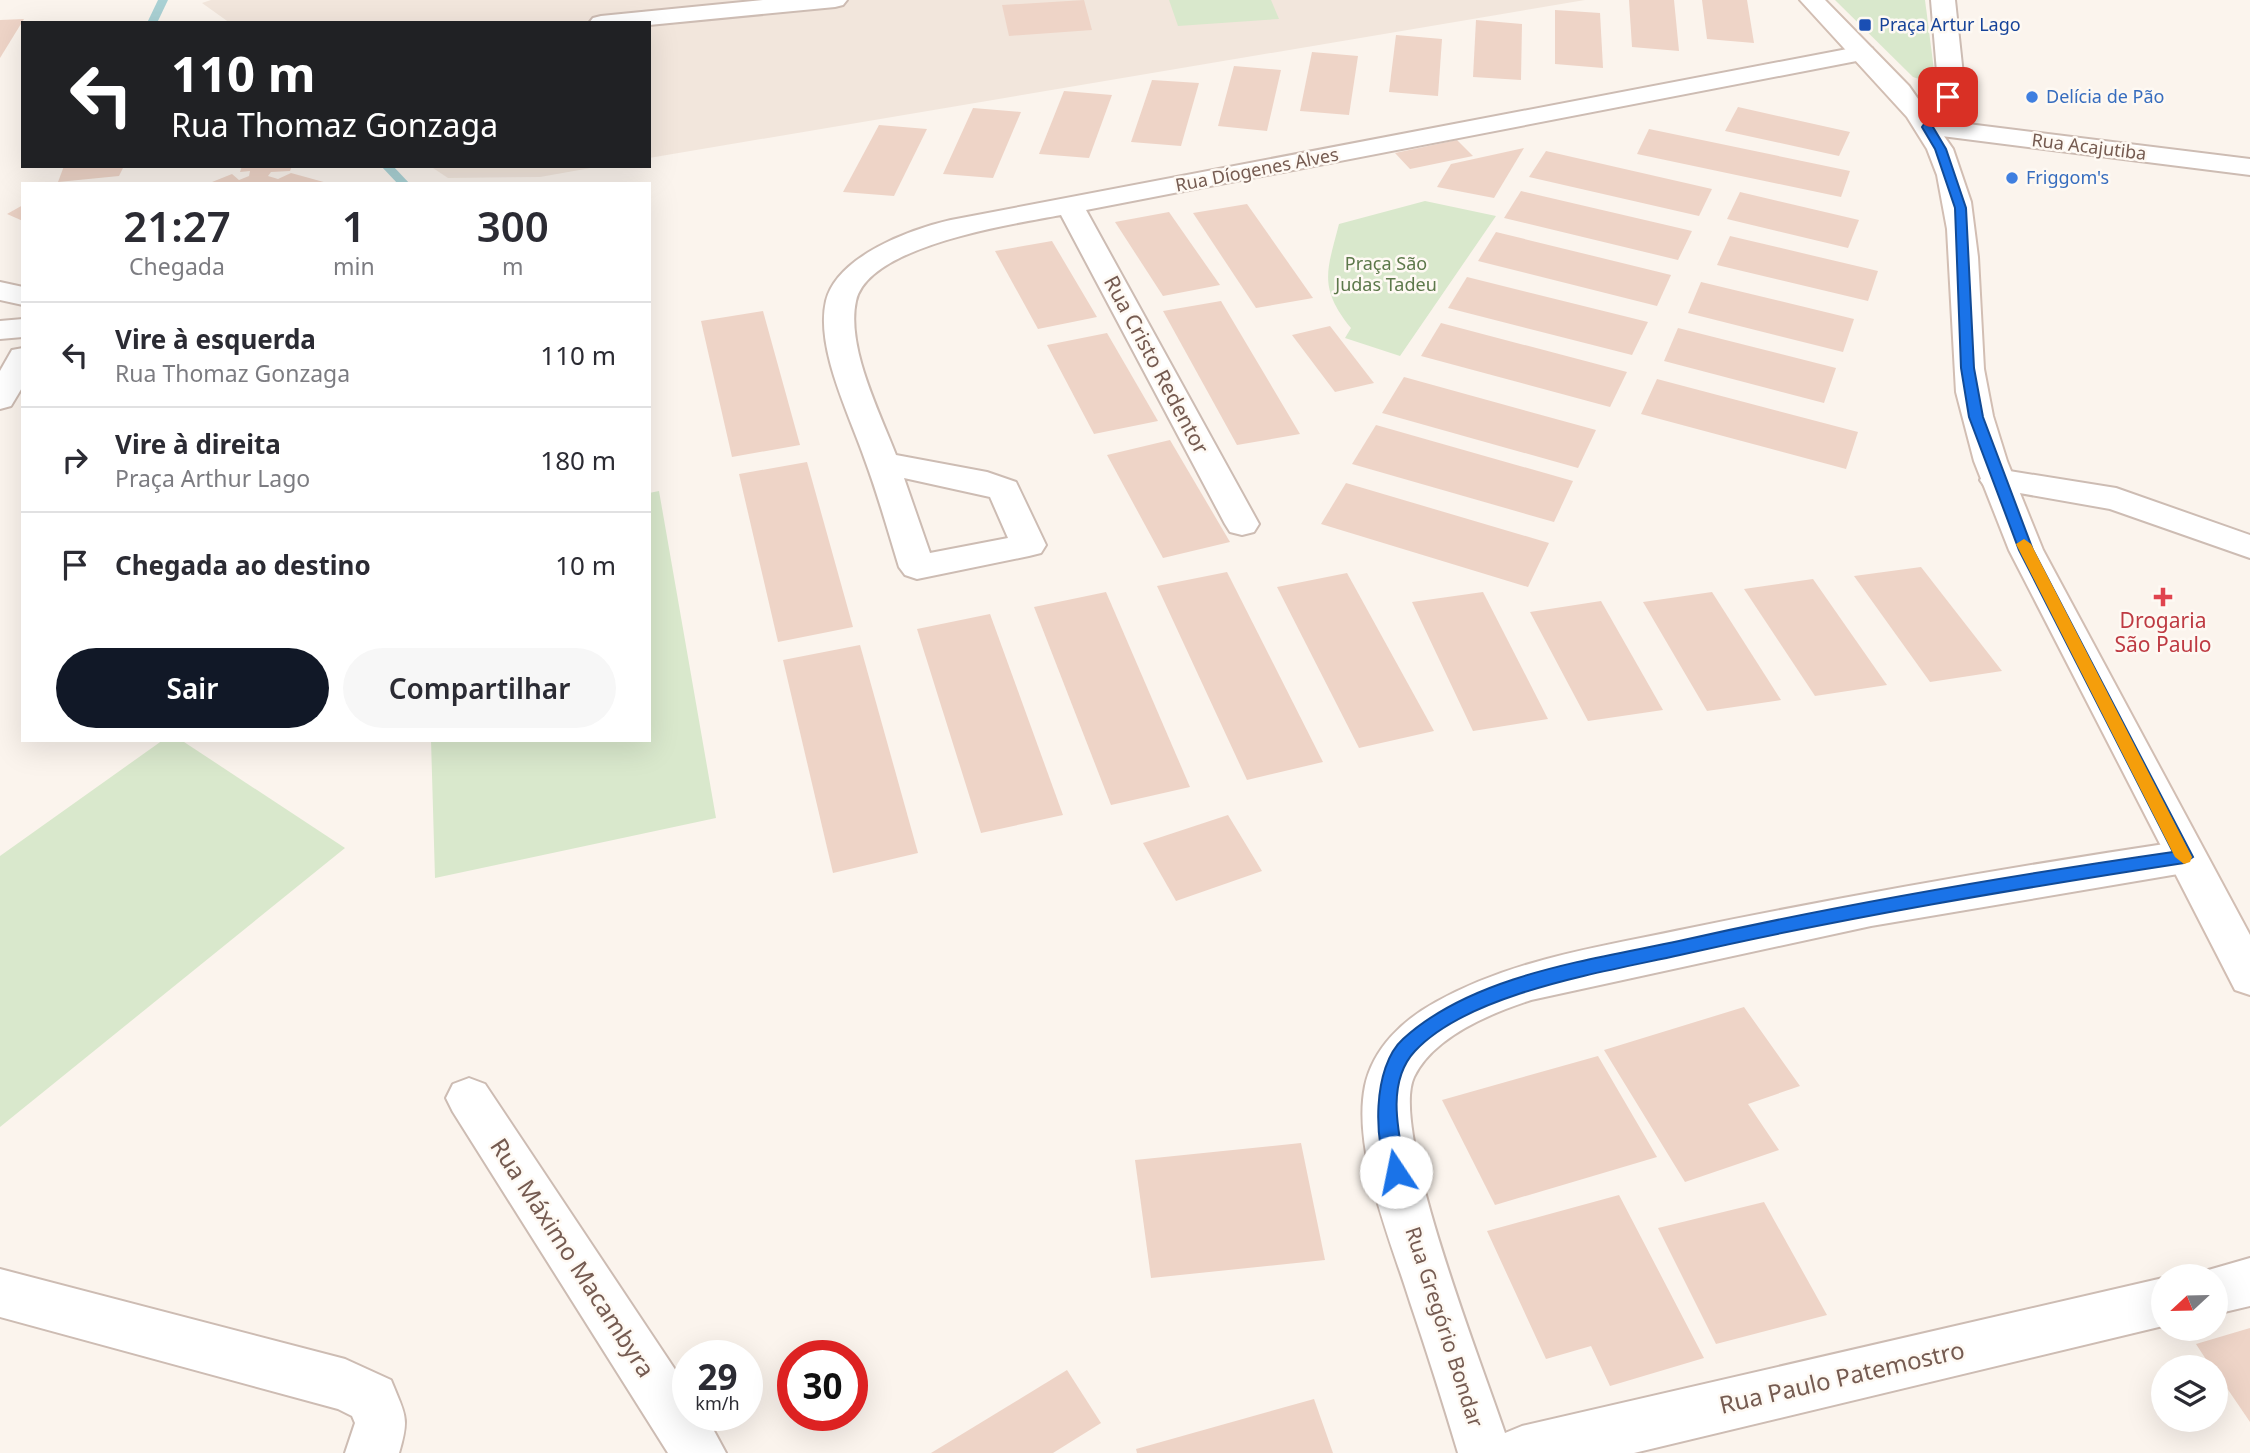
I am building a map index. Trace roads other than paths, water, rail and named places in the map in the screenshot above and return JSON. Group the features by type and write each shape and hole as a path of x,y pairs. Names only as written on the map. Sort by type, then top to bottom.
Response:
{"street":[{"path":"592,19 835,0"},
{"path":"1812,0 1863,53 1927,127 1940,149 1961,208 1968,368 1976,417 1997,480 2026,550 2184,857 2244,956"},
{"path":"1927,127 1948,97 1951,84 1943,0"},
{"name":"Rua Díogenes Alves","path":"883,463 839,327 840,305 846,286 862,271 910,243 951,228 1863,53"},
{"name":"Rua Acajutiba","path":"1927,127 2250,167"},
{"name":"Rua Cristo Redentor","path":"1070,206 1242,524"},
{"path":"0,291 21,296"},
{"path":"0,330 21,328"},
{"path":"0,399 21,361"},
{"path":"1997,480 2116,499 2250,547"},
{"name":"Rua Gregório Bondar","path":"1485,1453 1401,1194 1388,1129 1388,1085 1407,1046 1442,1021 1483,999 1545,978 1774,927 1971,889 2184,857"},
{"name":"Rua Máximo Macambyra","path":"469,1098 699,1453"},
{"path":"2228,1287 2250,1282"},
{"path":"0,1293 345,1385 372,1398 381,1423 372,1453"},
{"name":"Rua Paulo Patemostro","path":"1522,1453 2151,1306"}],"waterway":[{"path":"153,21 163,0"},
{"path":"388,168 403,182"}],"place":[{"name":"Praça Artur Lago","path":"1865,25"},
{"name":"Delícia de Pão","path":"2032,97"},
{"name":"Friggom's","path":"2012,178"},
{"name":"Drogaria São Paulo","path":"2163,597"}],"park label":[{"name":"Praça São Judas Tadeu","path":"1386,274"}]}
